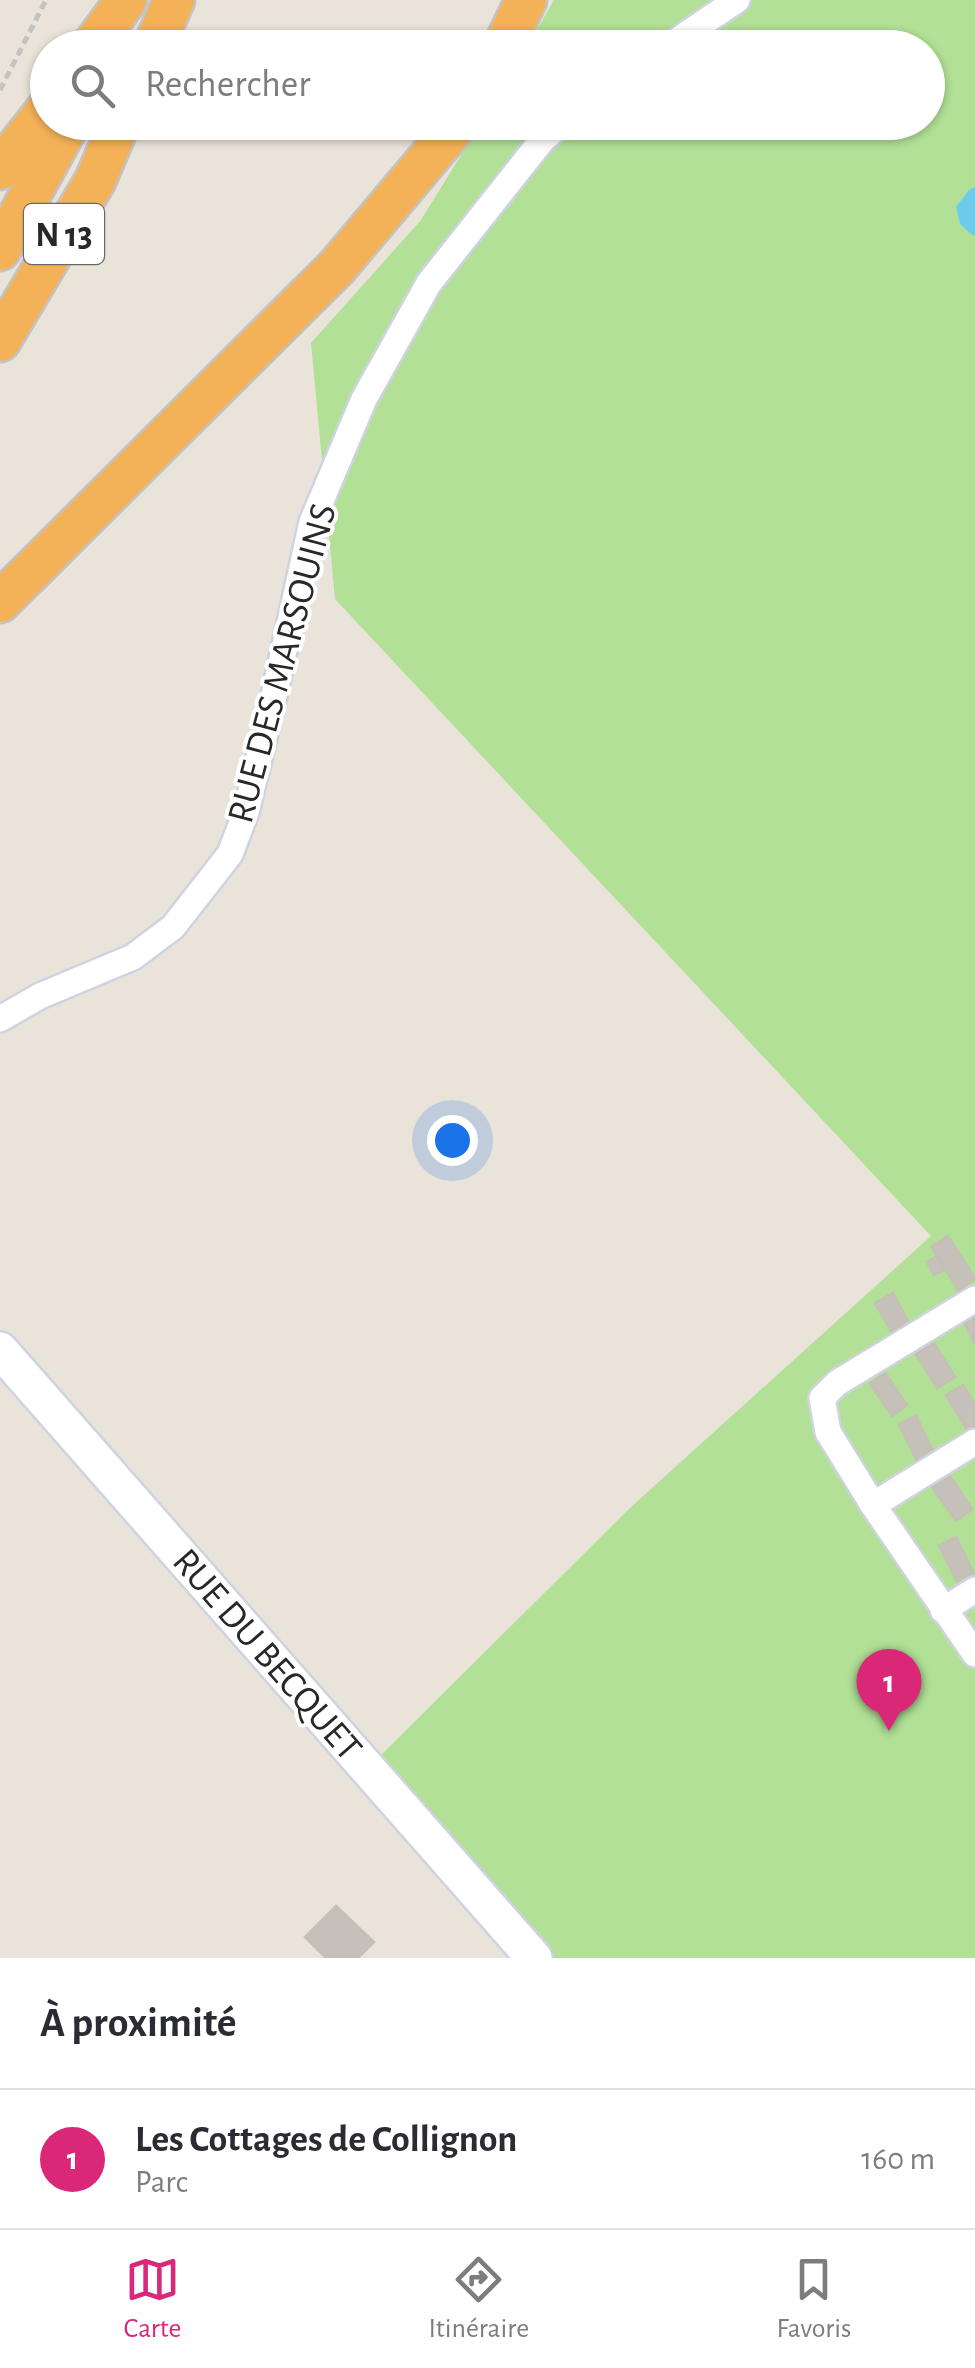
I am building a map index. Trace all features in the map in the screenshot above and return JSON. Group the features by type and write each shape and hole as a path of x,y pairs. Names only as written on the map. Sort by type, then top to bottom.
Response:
{"highway":[{"path":"104,30 126,0"},
{"path":"114,30 126,0"},
{"path":"161,30 174,0"},
{"path":"512,30 526,0"},
{"path":"0,169 30,131"},
{"name":"N 13","path":"0,250 60,140"},
{"name":"N 13","path":"0,341 95,180 112,140"},
{"path":"0,602 337,267 444,140"}],"main road":[{"name":"RUE DU BECQUET","path":"0,1350 534,1958"}],"street":[{"path":"692,30 736,0"},
{"name":"RUE DES MARSOUINS","path":"0,1019 40,996 134,957 173,926 230,854 246,812 272,709 312,522 364,400 429,283 542,140"},
{"name":"RUE DES MARSOUINS","path":"0,1002 40,996"},
{"path":"975,1299 837,1383 822,1398 828,1432 975,1654"},
{"path":"873,1505 975,1442"},
{"path":"944,1610 975,1590"}],"path":[{"path":"31,30 46,0"},
{"path":"0,90 30,31"}],"green space":[{"path":"554,0 975,0 975,1958 534,1958 368,1768 631,1507 931,1236 335,599 311,343 421,220 470,140 945,140 945,30 537,30"}],"water":[{"path":"975,187 972,235 960,224 956,207"}],"building":[{"path":"948,1236 975,1278 959,1291 931,1247"},
{"path":"937,1256 944,1270 934,1275 927,1262"},
{"path":"893,1293 909,1323 892,1332 875,1303"},
{"path":"975,1315 975,1344 963,1321"},
{"path":"934,1343 955,1377 937,1388 916,1354"},
{"path":"885,1373 907,1405 892,1416 870,1384"},
{"path":"963,1385 975,1404 975,1426 967,1430 946,1395"},
{"path":"916,1416 935,1455 918,1463 899,1424"},
{"path":"949,1475 972,1509 956,1521 932,1487"},
{"path":"956,1537 974,1573 957,1581 939,1546"},
{"path":"336,1906 374,1942 358,1958 326,1958 305,1937"}],"place":[{"name":"Les Cottages de Collignon","path":"889,1731"}]}
